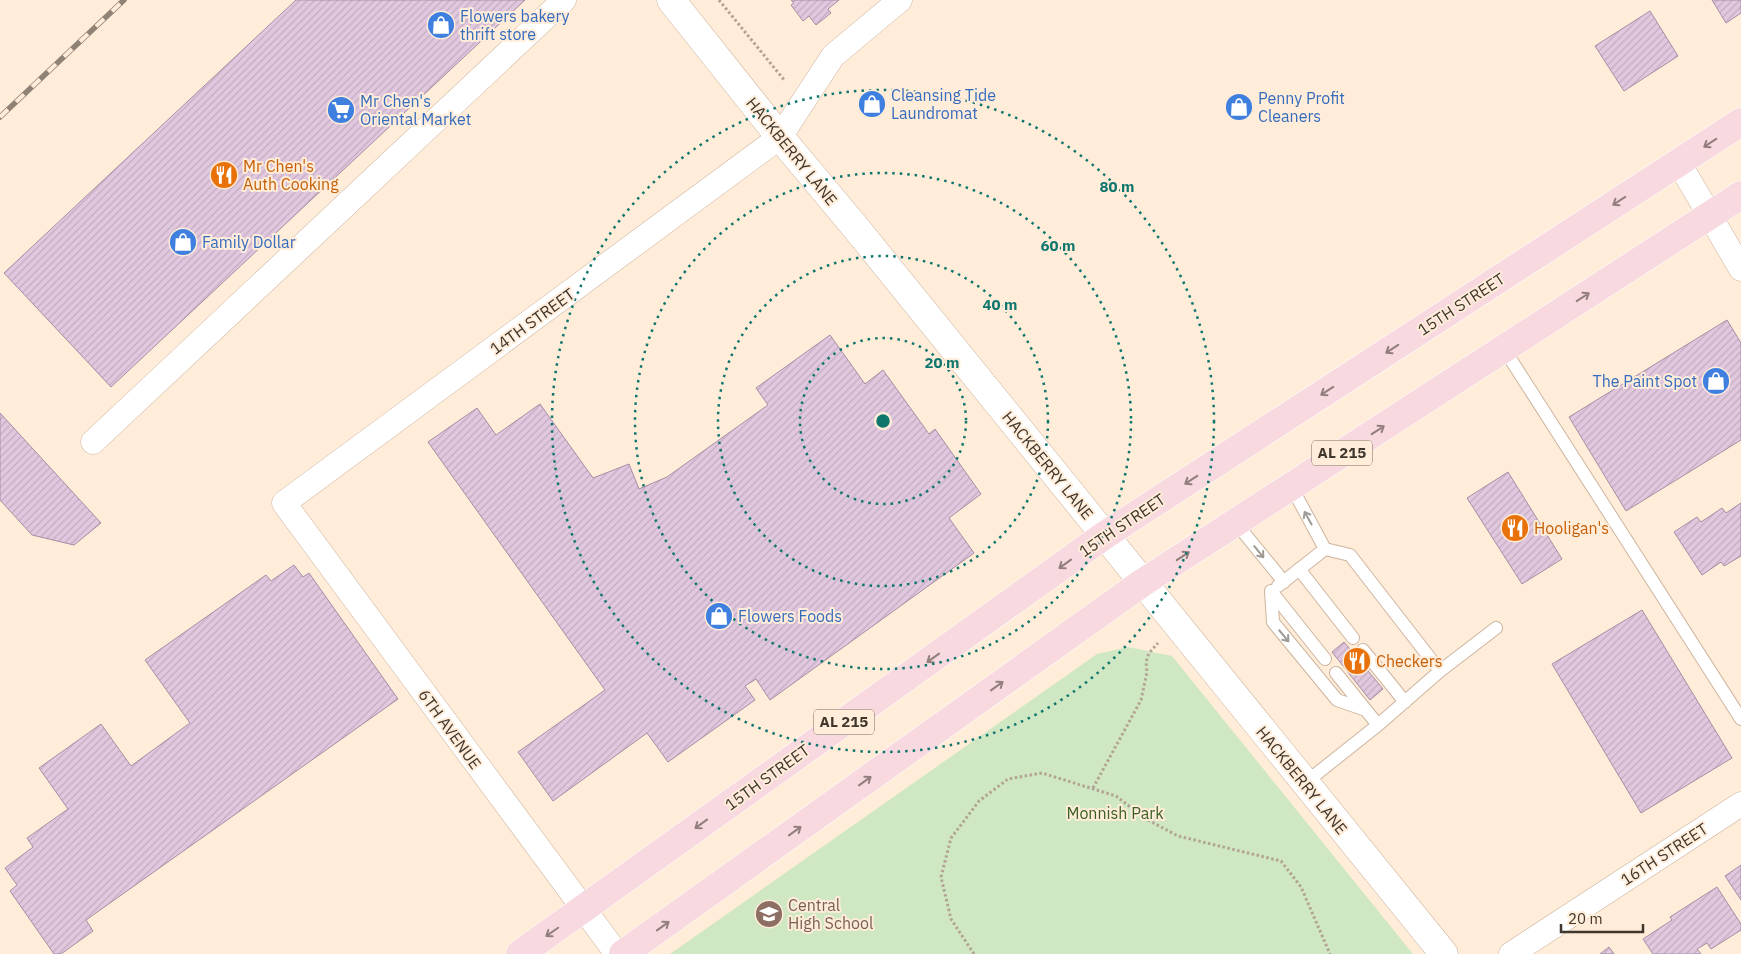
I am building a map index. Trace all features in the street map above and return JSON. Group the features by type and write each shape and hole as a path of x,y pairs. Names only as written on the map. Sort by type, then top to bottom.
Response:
{"main road":[{"name":"HACKBERRY LANE","path":"671,0 780,137 856,228 1444,954"},
{"name":"15TH STREET","path":"520,954 1104,535 1741,122"},
{"name":"AL 215","path":"623,954 1142,583 1741,195"}],"street":[{"path":"92,442 564,0"},
{"path":"780,137 833,56 900,0"},
{"name":"14TH STREET","path":"284,503 780,137"},
{"path":"1679,162 1741,269"},
{"name":"6TH AVENUE","path":"284,503 617,954"},
{"name":"16TH STREET","path":"1511,954 1741,804"}],"lane":[{"path":"1504,349 1741,719"},
{"path":"1291,486 1325,549 1350,555 1440,670"},
{"path":"1236,522 1284,582"},
{"path":"1271,591 1325,549"},
{"path":"1299,569 1353,638"},
{"path":"1271,591 1325,659"},
{"path":"1271,591 1272,622 1337,700 1366,710"},
{"path":"1305,784 1378,725 1440,670 1496,628"},
{"path":"1363,650 1405,702"},
{"path":"1336,673 1378,725"}],"path":[{"path":"720,0 803,102"},
{"path":"1093,788 1141,700 1147,672 1146,662 1149,653 1160,642"},
{"path":"974,954 952,919 941,877 951,838 979,801 1008,779 1042,773 1116,796 1146,819 1178,836 1281,861 1301,887 1330,954"}],"green space":[{"name":"Monnish Park","path":"1128,647 1172,656 1413,954 670,954 1097,654"}],"building":[{"path":"296,0 525,0 111,387 4,273"},
{"path":"791,0 839,0 828,9 831,13 816,25 809,16 803,21 791,5 794,3"},
{"path":"1712,0 1741,0 1741,13 1726,23"},
{"path":"1650,11 1678,56 1624,91 1595,46"},
{"path":"1727,320 1741,343 1741,440 1626,511 1569,417"},
{"name":"Flowers Foods","path":"830,335 865,384 883,370 929,434 935,429 981,494 949,518 974,553 770,700 756,679 745,686 755,700 668,762 647,733 553,801 518,752 605,690 428,442 477,408 496,435 540,404 593,478 629,464 639,489 667,477 768,405 756,388"},
{"path":"0,413 101,523 74,545 32,535 0,500"},
{"name":"Hooligan's","path":"1508,472 1562,559 1522,584 1467,498"},
{"path":"1741,503 1741,556 1724,566 1721,562 1702,575 1674,532 1697,517 1701,522 1722,508 1726,513"},
{"path":"294,565 303,577 309,573 398,699 86,920 93,931 61,954 54,954 10,891 17,885 5,868 33,847 27,838 68,809 39,768 101,724 131,766 190,723 145,660 266,575 271,581"},
{"path":"1642,610 1732,758 1641,813 1552,664"},
{"path":"1344,642 1383,689 1370,700 1332,652"},
{"path":"1741,865 1741,900 1725,876"},
{"path":"1717,887 1741,924 1741,930 1711,949 1707,943 1697,949 1701,954 1653,954 1643,939 1672,920 1670,917"},
{"path":"1609,947 1614,954 1600,954"}],"railway":[{"path":"0,117 124,0"}],"place":[{"name":"Flowers bakery thrift store","path":"441,25"},
{"name":"Cleansing Tide Laundromat","path":"872,104"},
{"name":"Penny Profit Cleaners","path":"1239,107"},
{"name":"Mr Chen's Oriental Market","path":"341,110"},
{"name":"Mr Chen's Auth Cooking","path":"224,175"},
{"name":"Family Dollar","path":"183,242"},
{"name":"The Paint Spot","path":"1716,381"},
{"name":"Hooligan's","path":"1515,528"},
{"name":"Flowers Foods","path":"719,616"},
{"name":"Checkers","path":"1357,661"},
{"name":"Central High School","path":"769,914"}]}
